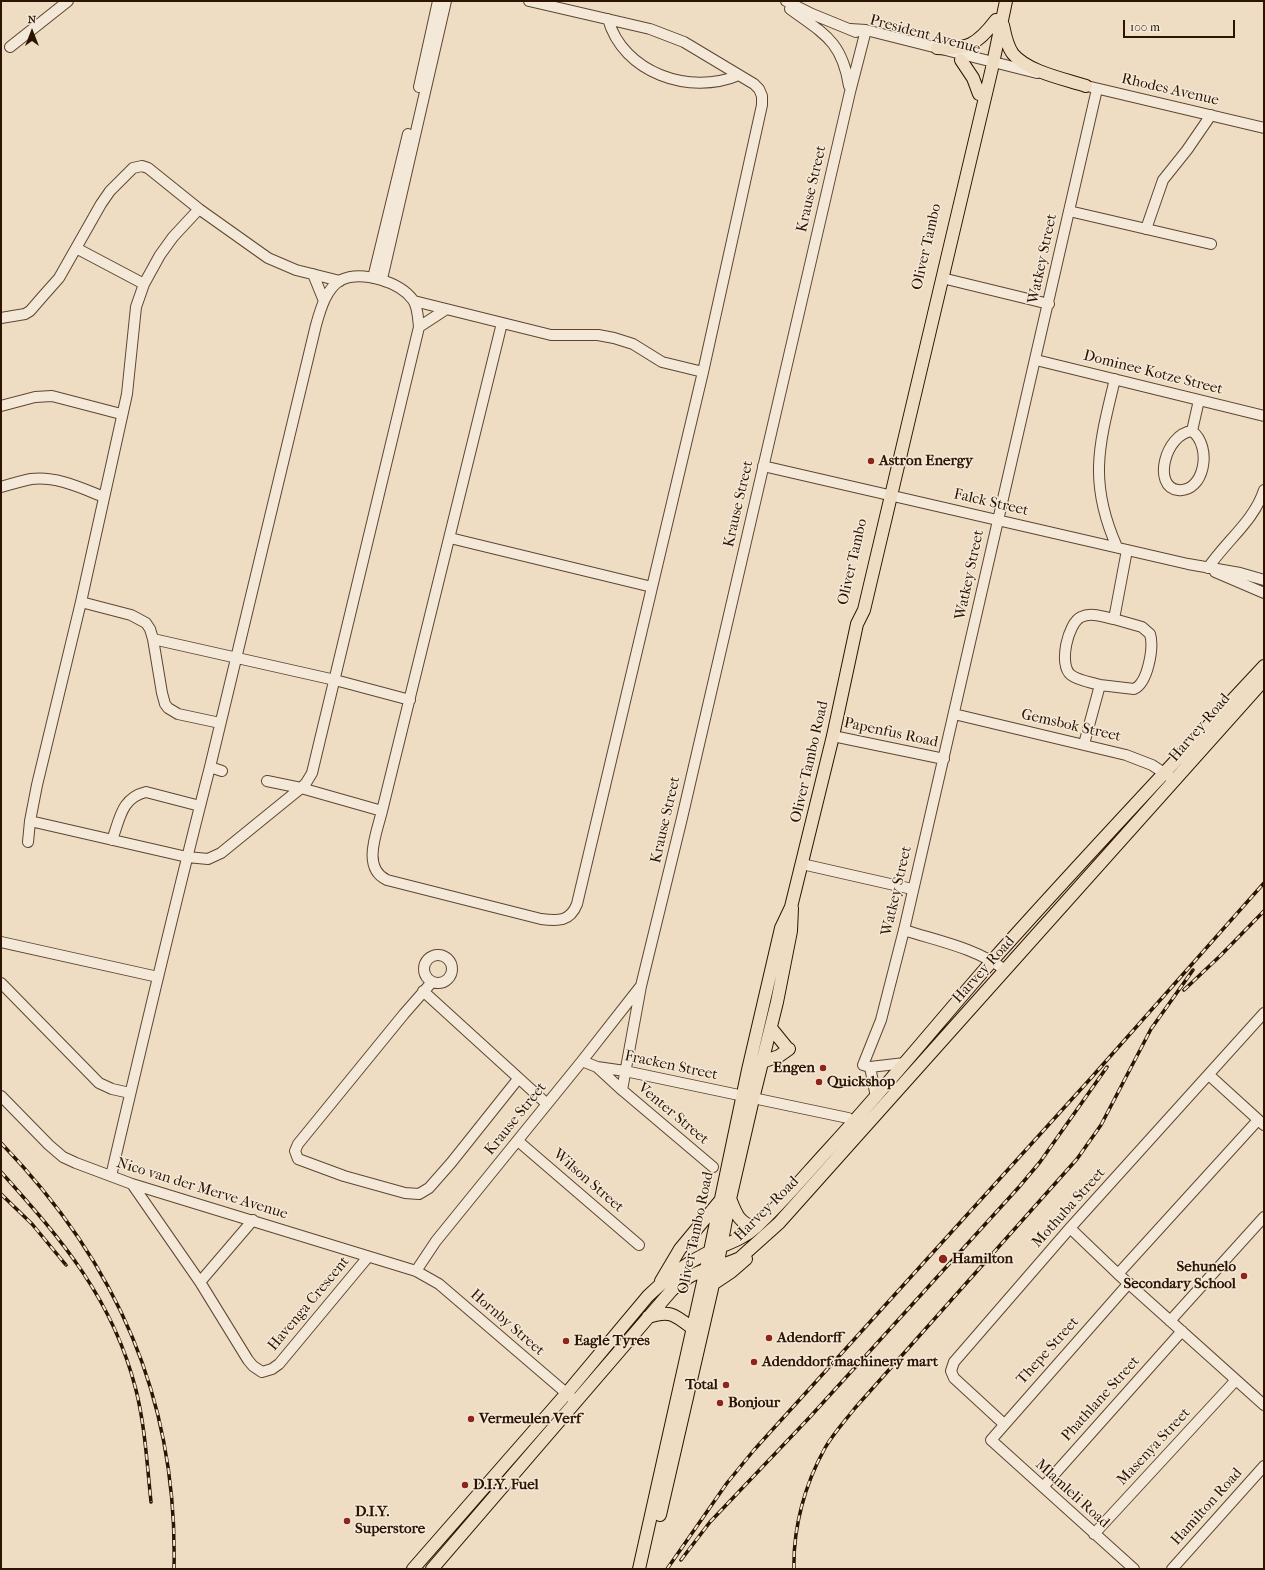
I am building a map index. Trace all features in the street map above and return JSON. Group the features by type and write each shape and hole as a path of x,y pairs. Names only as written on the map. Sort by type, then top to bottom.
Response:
{"main road":[{"name":"Oliver Tambo","path":"999,21 1000,1"},
{"name":"Oliver Tambo","path":"889,495 942,278 999,21 1006,1"},
{"path":"936,48 964,48 977,41 999,21 1013,54 1020,61 1042,72 1092,87"},
{"path":"961,60 973,78 979,94"},
{"name":"Oliver Tambo","path":"857,624 864,610 979,94 989,64"},
{"name":"Oliver Tambo Road","path":"640,1569 705,1270 715,1249 726,1200 748,1098 781,928 791,907 802,864 833,736 857,624"},
{"name":"Harvey Road","path":"432,1569 678,1284 705,1270 733,1262 744,1255 779,1223 853,1122 992,961 1164,772 1264,666"},
{"name":"Harvey Road","path":"659,1285 682,1268 715,1249 742,1237 807,1183 860,1133 1264,680"},
{"name":"Oliver Tambo Road","path":"748,1098 762,1062 770,1028 791,931 791,907"},
{"path":"762,1062 779,1056 789,1049 770,1028"},
{"path":"413,1569 566,1394 633,1313 659,1285 667,1268 680,1249 726,1200 740,1220 747,1225 755,1227"},
{"path":"713,1284 743,1262 779,1223"},
{"name":"Oliver Tambo Road","path":"648,1569 717,1266 715,1249"},
{"path":"648,1317 661,1313 673,1314 692,1328"}],"street":[{"path":"10,47 68,1"},
{"path":"377,278 390,212 438,1"},
{"path":"377,278 446,1"},
{"path":"502,323 382,811 372,858 378,874 387,880 541,919 561,920 572,914 577,904 703,372 762,105 762,96 759,89 754,84 684,42 668,35 650,29 529,1"},
{"path":"780,1 833,42 840,51 844,61 850,92"},
{"name":"President Avenue","path":"786,1 812,14 850,29 961,60 989,64"},
{"path":"608,19 612,33 624,51 635,61 661,76 699,83 727,80 739,75"},
{"name":"Krause Street","path":"622,1090 642,986 865,33"},
{"name":"President Avenue","path":"865,33 936,48 989,64"},
{"name":"Rhodes Avenue","path":"989,64 1061,79 1070,83 1264,128"},
{"name":"Watkey Street","path":"866,1066 881,1020 904,930 912,890 944,759 997,520 1049,304 1069,211 1092,87"},
{"path":"1146,228 1163,180 1187,150 1211,115"},
{"path":"1,318 20,316 30,311 59,278 110,191 133,168 138,166 148,168 199,209 268,258 296,270 340,280 352,278 377,278 399,287 414,301 445,310 551,335 598,335 614,338 633,344 662,362 703,372"},
{"path":"28,842 30,821 81,602 121,414 127,394 136,307 144,284 160,255 173,237 199,209"},
{"path":"1069,211 1211,244"},
{"path":"76,248 144,284"},
{"path":"313,274 324,301"},
{"path":"942,278 1049,304"},
{"path":"111,1176 316,325 324,301 340,280"},
{"path":"30,821 187,857 208,859 220,854 306,783 312,773 419,327 414,301"},
{"path":"419,327 445,310"},
{"name":"Dominee Kotze Street","path":"1036,360 1264,416"},
{"path":"1114,619 1122,548 1105,514 1100,495 1098,472 1103,429 1115,379"},
{"path":"1,406 35,397 52,396 121,414"},
{"path":"1192,432 1199,400"},
{"path":"1186,432 1192,432 1197,435 1204,450 1201,473 1193,485 1186,489 1173,489 1165,479 1164,471 1167,453 1173,442 1179,436 1186,432"},
{"name":"Falck Street","path":"763,466 1210,568 1218,568 1240,573 1264,580"},
{"path":"1,487 30,480 51,479 104,497"},
{"path":"1210,568 1222,549 1250,518 1264,490"},
{"path":"450,538 652,587"},
{"name":"Falck Street","path":"1210,568 1218,574 1264,593"},
{"path":"81,602 140,618 146,622 153,639 165,704 168,708 178,714 220,723"},
{"path":"1092,615 1114,619 1142,627 1150,634 1151,644 1146,676 1139,687 1134,689 1100,685 1070,674 1066,669 1064,662 1065,653 1075,621 1080,617 1092,615"},
{"path":"153,639 335,680 410,700"},
{"path":"1084,744 1100,685"},
{"name":"Gemsbok Street","path":"954,714 1084,744 1140,759 1164,772 1175,780"},
{"name":"Papenfus Road","path":"833,736 944,759"},
{"path":"210,767 222,770"},
{"path":"268,781 301,788 382,811"},
{"path":"112,840 128,799 140,793 146,792 200,806"},
{"path":"802,864 912,890"},
{"path":"904,930 971,951 992,961 1005,970"},
{"path":"1,942 158,977"},
{"path":"432,982 298,1144 295,1151 298,1159 344,1176 405,1193 423,1193 451,1163 518,1079"},
{"path":"1,983 98,1083 112,1089 130,1093"},
{"name":"Krause Street","path":"416,1272 436,1241 642,986"},
{"path":"423,991 547,1104"},
{"name":"Mothuba Street","path":"1004,1424 954,1378 952,1375 952,1365 1070,1228 1210,1075 1264,1013"},
{"name":"Fracken Street","path":"582,1061 597,1067 625,1071 848,1118 853,1122"},
{"path":"876,1097 866,1066 905,1063"},
{"name":"Venter Street","path":"597,1067 713,1167"},
{"path":"1118,1274 1261,1122 1210,1075"},
{"name":"Nico van der Merve Avenue","path":"1,1096 58,1153 76,1163 132,1184 253,1220 416,1272"},
{"path":"853,1122 860,1133"},
{"name":"Wilson Street","path":"518,1141 639,1245"},
{"name":"Havenga Crescent","path":"132,1184 200,1282 248,1360 258,1370 268,1371 276,1367 368,1257"},
{"path":"1170,1321 1264,1217"},
{"path":"200,1282 253,1220"},
{"path":"1070,1228 1118,1274 1264,1405"},
{"name":"Hornby Street","path":"416,1272 439,1284 576,1402"},
{"name":"Thepe Street","path":"991,1440 1129,1283"},
{"name":"Phathlane Street","path":"1043,1487 1182,1331"},
{"name":"Masenya Street","path":"1094,1534 1236,1380"},
{"name":"Mlamleli Road","path":"991,1440 1134,1569"},
{"name":"Hamilton Road","path":"1172,1569 1264,1466"}],"railway":[{"path":"667,1569 727,1483 754,1450 1091,1078 1264,883"},
{"path":"1184,990 1264,911"},
{"path":"794,1569 794,1553 798,1522 806,1491 828,1443 855,1408 1077,1159 1101,1125 1151,1029 1193,970"},
{"path":"681,1560 710,1522 809,1418 1019,1187 1040,1162 1107,1067"},
{"path":"1,1143 42,1189 78,1236 108,1286 132,1338 152,1392 165,1448 172,1507 174,1569"},
{"path":"1,1172 45,1222 83,1272 114,1327 126,1357 142,1417 151,1502"},
{"path":"1,1194 32,1224 66,1265"}],"place":[{"name":"Astron Energy","path":"871,461"},
{"name":"Engen","path":"823,1068"},
{"name":"Quickshop","path":"819,1082"},
{"name":"Hamilton","path":"943,1259"},
{"name":"Sehunelo Secondary School","path":"1244,1276"},
{"name":"Adendorff","path":"769,1338"},
{"name":"Eagle Tyres","path":"566,1341"},
{"name":"Adenddorf machinery mart","path":"754,1362"},
{"name":"Total","path":"726,1385"},
{"name":"Bonjour","path":"720,1403"},
{"name":"Vermeulen Verf","path":"471,1419"},
{"name":"D.I.Y. Fuel","path":"465,1485"},
{"name":"D.I.Y. Superstore","path":"347,1521"}]}
